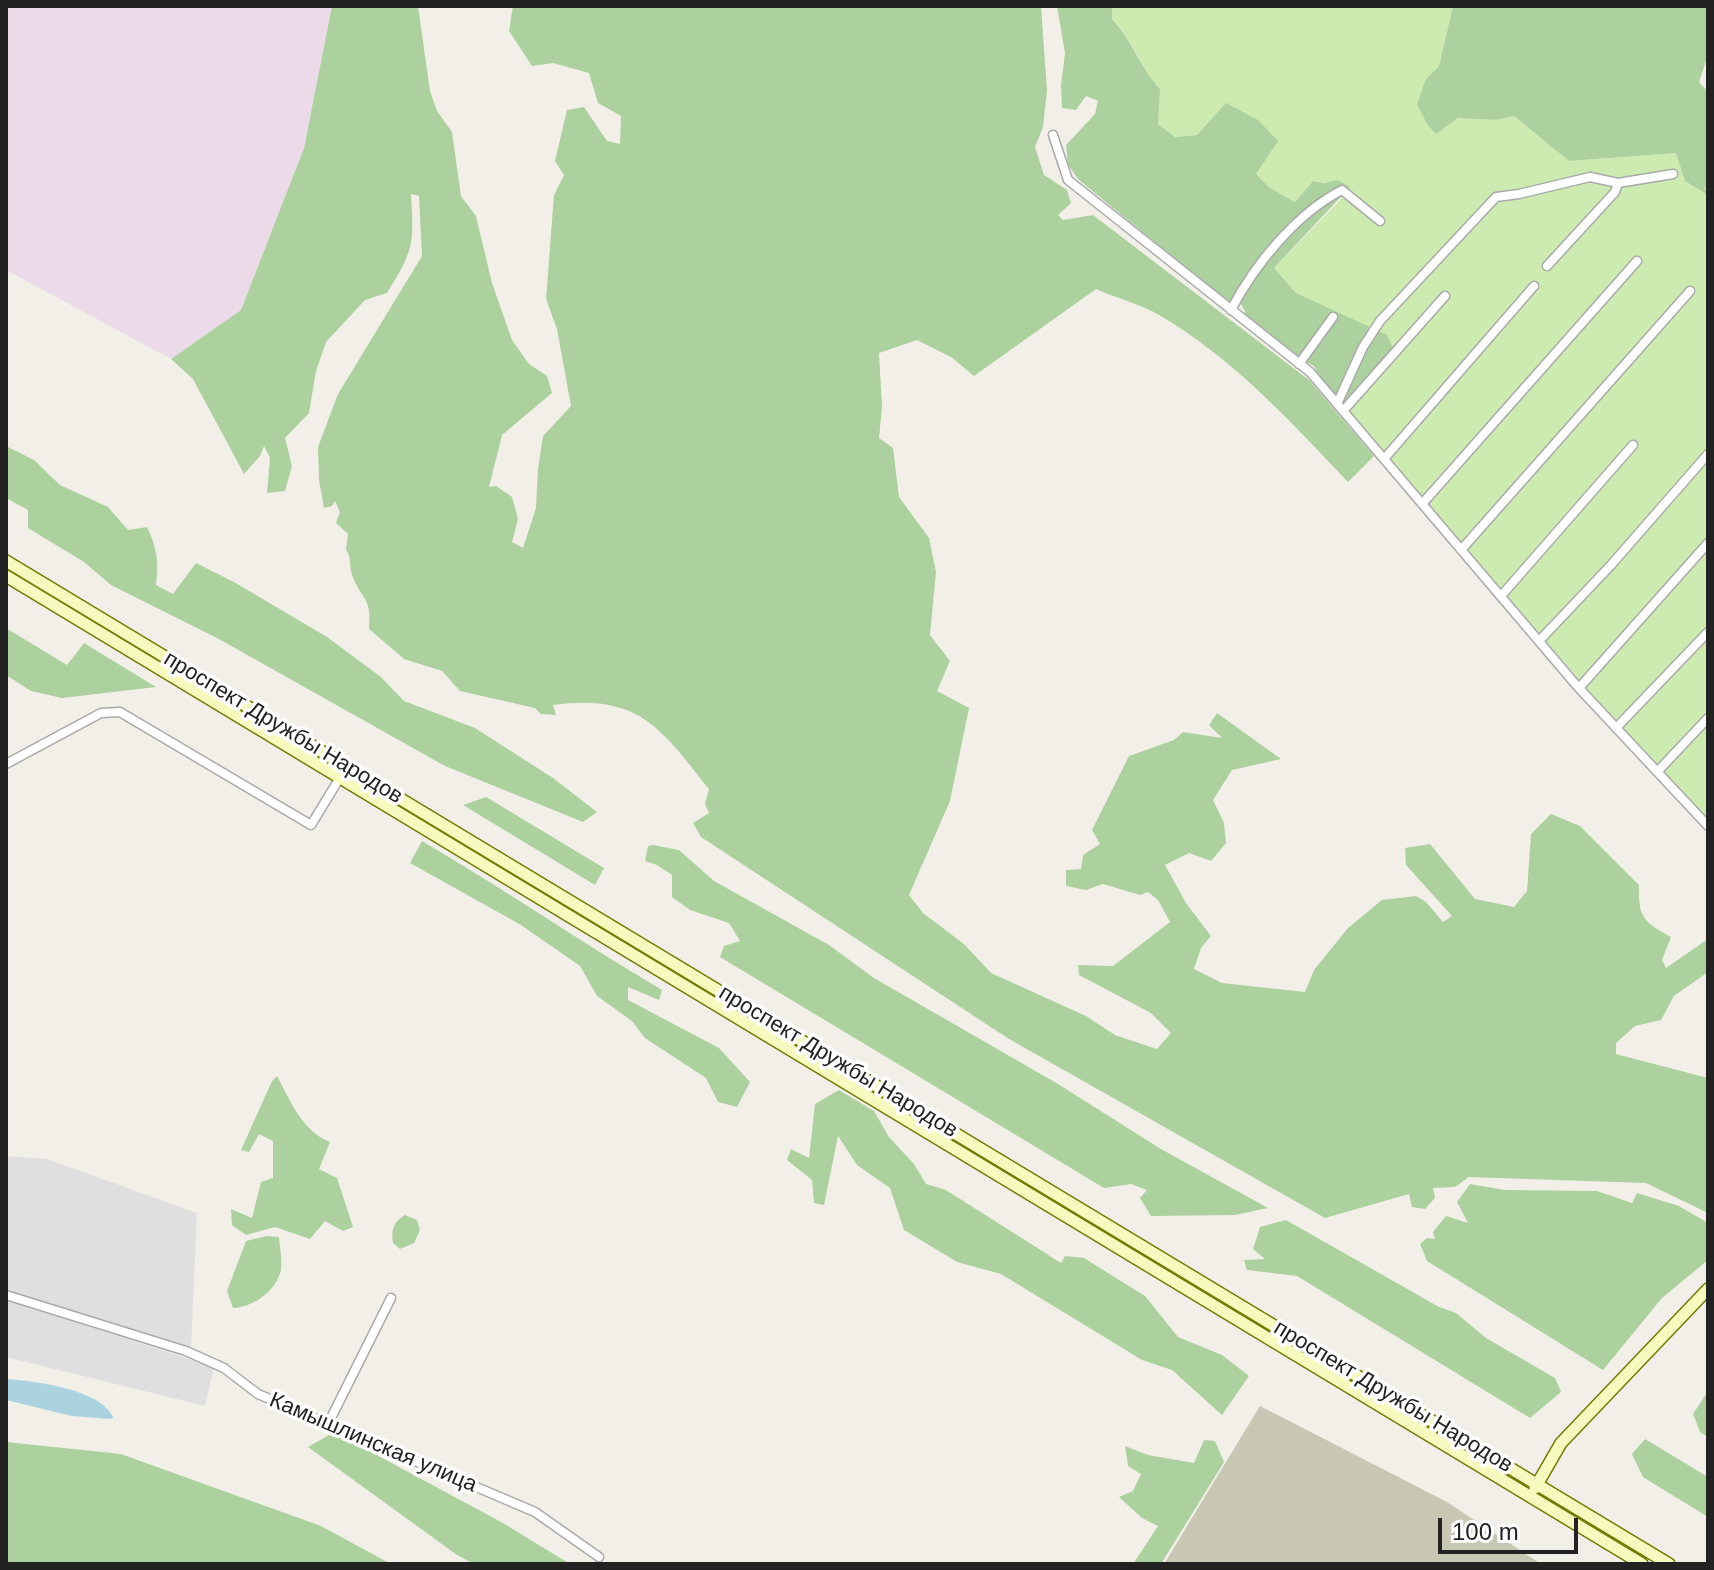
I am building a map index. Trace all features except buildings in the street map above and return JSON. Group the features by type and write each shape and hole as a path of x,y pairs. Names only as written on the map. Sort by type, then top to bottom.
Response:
{"main road":[{"name":"проспект Дружбы Народов","path":"6,561 1669,1564"},
{"name":"проспект Дружбы Народов","path":"6,576 1642,1564"},
{"path":"1531,1495 1561,1443 1708,1289"}],"street":[{"path":"1053,135 1068,180 1299,364 1579,688 1708,826"},
{"path":"1340,408 1363,347 1380,321 1496,197 1590,177 1618,183 1673,174"},
{"path":"1547,266 1615,192 1618,183"},
{"path":"1231,310 1242,289 1282,239 1322,200 1342,190 1380,221"},
{"path":"1422,504 1637,261"},
{"path":"1384,459 1534,286"},
{"path":"1461,550 1690,291"},
{"path":"1340,408 1445,296"},
{"path":"1299,364 1333,317"},
{"path":"1501,596 1633,445"},
{"path":"1539,641 1611,565 1708,454"},
{"path":"1579,688 1708,543"},
{"path":"1616,728 1708,632"},
{"path":"6,764 101,713 120,712 311,825 347,766"},
{"path":"1658,771 1708,718"},
{"name":"Камышлинская улица","path":"6,1295 186,1351 224,1368 258,1394 535,1512 599,1557"},
{"path":"328,1424 391,1298"}],"shaded area":[{"path":"6,6 332,6 304,148 241,310 171,359 6,270"},
{"path":"6,1156 47,1159 197,1213 191,1347 6,1291"},
{"path":"6,1300 214,1367 205,1406 6,1357"},
{"path":"1260,1406 1447,1502 1541,1564 1164,1564"}],"green space":[{"path":"332,6 418,6 430,91 437,111 452,132 461,196 476,216 492,283 512,340 529,364 547,376 552,393 502,435 489,487 496,486 512,497 518,519 512,542 523,548 536,508 543,436 571,406 557,329 546,299 554,195 564,175 555,161 567,110 584,107 607,141 620,144 621,116 598,103 589,73 553,63 532,66 509,31 513,6 1041,6 1047,91 1043,127 1035,147 1044,175 1067,190 1071,203 1058,215 1063,220 1093,215 1309,380 1374,456 1348,482 1260,392 1212,351 1159,315 1096,289 974,376 951,357 917,340 879,353 882,407 879,438 893,448 899,497 929,538 936,572 930,635 950,661 937,691 969,708 950,801 909,895 923,913 964,944 991,973 1086,1016 1115,1035 1157,1049 1171,1033 1151,1013 1079,975 1078,965 1113,966 1170,922 1158,900 1148,892 1140,895 1103,884 1086,890 1066,886 1066,870 1081,869 1083,855 1100,844 1092,830 1129,756 1174,740 1183,732 1222,738 1209,725 1217,713 1281,759 1232,770 1213,800 1224,823 1226,843 1211,861 1189,853 1165,865 1186,903 1211,936 1201,948 1194,969 1222,983 1305,992 1314,970 1348,928 1382,900 1416,896 1426,902 1443,922 1452,916 1406,865 1405,848 1430,844 1475,899 1514,907 1527,891 1531,834 1551,814 1580,826 1639,885 1644,918 1671,937 1662,960 1666,968 1708,939 1708,972 1674,996 1661,1020 1635,1026 1616,1043 1616,1054 1708,1078 1708,1213 1646,1183 1469,1177 1455,1187 1433,1188 1435,1198 1425,1209 1412,1207 1409,1194 1325,1218 1009,1039 701,837 693,823 709,813 705,804 709,789 676,748 645,720 627,710 606,704 553,705 556,715 541,714 535,708 460,691 442,671 404,659 369,629 368,605 352,575 346,550 348,534 336,523 340,512 335,501 332,506 324,508 318,447 338,394 422,256 419,196 411,194 410,246 403,266 387,293 365,300 326,342 316,371 309,413 285,438 292,466 285,491 267,493 270,458 264,446 260,456 244,474 193,379 171,359 241,310 304,148"},
{"path":"1057,6 1112,6 1112,19 1160,89 1158,124 1175,137 1197,135 1226,103 1258,120 1278,141 1256,174 1270,188 1295,202 1313,181 1324,183 1338,180 1350,187 1274,268 1296,293 1387,335 1395,353 1346,408 1319,377 1314,366 1297,357 1244,315 1240,303 1229,303 1079,180 1068,165 1066,145 1095,114 1098,101 1086,96 1076,110 1062,108 1065,53"},
{"path":"1112,6 1453,6 1439,66 1426,79 1436,133 1458,118 1496,120 1514,116 1569,161 1676,153 1685,180 1708,195 1708,830 1346,408 1338,315 1296,293 1274,268 1345,195 1338,180 1324,183 1313,181 1295,202 1270,188 1206,125 1197,135 1175,137 1158,124 1159,89 1112,19"},
{"path":"1453,6 1708,6 1708,55 1699,82 1708,92 1708,186 1704,189 1708,190 1708,195 1685,181 1676,153 1569,161 1514,116 1496,120 1458,118 1436,134 1417,104 1426,79 1439,66"},
{"path":"6,446 34,460 60,485 108,507 128,530 147,527 156,556 156,585 173,594 196,563 234,582 327,637 381,677 404,701 475,728 553,778 597,812 583,822 445,766 217,638 111,585 84,562 28,528 28,510 6,498"},
{"path":"6,628 67,665 84,643 156,687 62,698 31,691 6,675"},
{"path":"486,797 604,868 595,885 463,805"},
{"path":"422,841 662,990 659,1000 628,987 628,1000 719,1048 750,1082 737,1107 718,1102 706,1078 645,1038 632,1021 597,996 580,966 521,925 410,863"},
{"path":"648,846 679,850 714,881 829,945 874,978 1058,1084 1161,1149 1268,1208 1235,1215 1151,1216 1140,1198 1147,1190 1131,1184 1104,1188 720,957 724,946 740,941 729,923 690,910 672,897 672,875 645,861"},
{"path":"277,1076 304,1123 330,1142 319,1169 337,1178 353,1227 343,1231 325,1221 310,1239 275,1227 246,1235 232,1225 231,1209 252,1218 261,1182 273,1178 273,1141 259,1134 249,1152 241,1150"},
{"path":"839,1090 874,1111 889,1137 914,1164 926,1184 946,1190 1061,1263 1065,1256 1084,1258 1145,1296 1178,1337 1222,1355 1249,1376 1222,1415 1172,1370 1142,1360 1001,1274 957,1262 904,1230 890,1188 857,1165 838,1136 824,1205 814,1203 812,1180 787,1160 791,1149 809,1158 815,1104"},
{"path":"1470,1184 1505,1190 1597,1191 1632,1203 1637,1193 1679,1206 1708,1223 1708,1260 1662,1298 1603,1370 1427,1261 1420,1244 1427,1238 1435,1239 1433,1232 1446,1216 1468,1223 1457,1202"},
{"path":"405,1215 417,1220 420,1230 414,1243 400,1249 393,1243 393,1230"},
{"path":"1286,1220 1439,1307 1456,1313 1486,1338 1555,1378 1561,1392 1530,1418 1297,1276 1247,1270 1244,1260 1265,1259 1253,1249 1260,1227"},
{"path":"267,1236 279,1237 281,1270 278,1278 263,1296 249,1305 233,1308 227,1291 246,1241"},
{"path":"1708,1391 1708,1437 1700,1432 1693,1414"},
{"path":"334,1432 503,1523 570,1564 474,1564 457,1555 308,1447"},
{"path":"1645,1439 1708,1477 1708,1517 1643,1477 1632,1454"},
{"path":"1204,1440 1215,1441 1224,1462 1161,1564 1133,1564 1158,1526 1142,1518 1119,1497 1133,1491 1141,1474 1128,1466 1125,1446 1148,1455 1194,1463"},
{"path":"6,1442 121,1454 321,1526 391,1564 6,1564"}],"water":[{"path":"6,1379 81,1393 106,1407 113,1417 72,1416 6,1400"}]}
